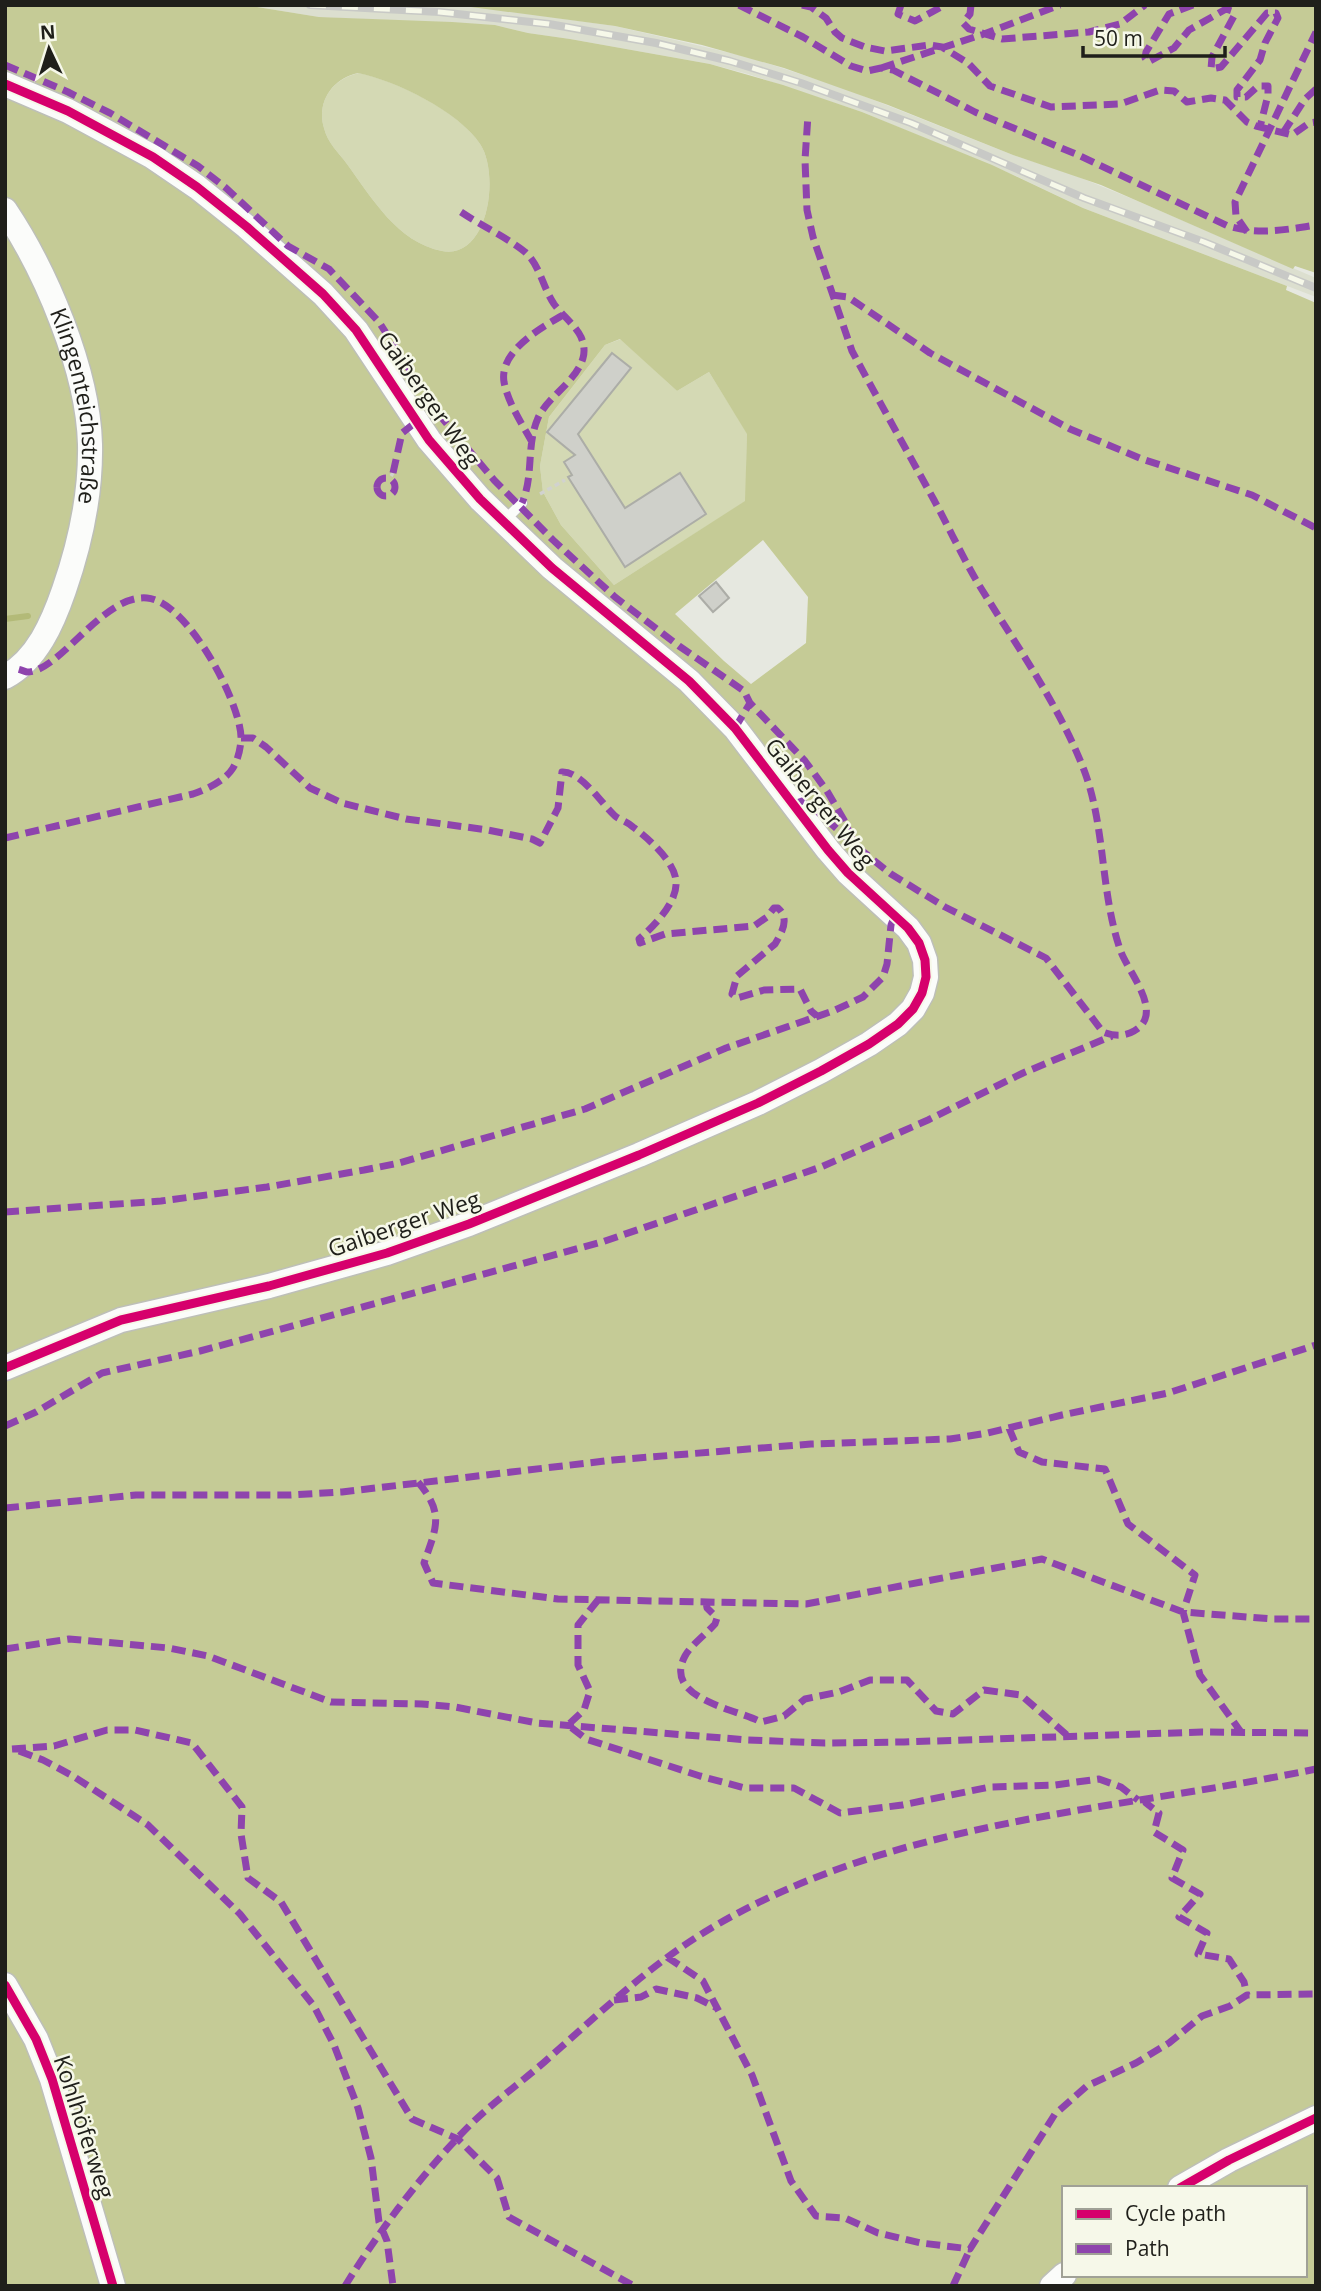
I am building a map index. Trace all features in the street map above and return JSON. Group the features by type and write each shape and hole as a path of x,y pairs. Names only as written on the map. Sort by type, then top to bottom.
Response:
{"street":[{"name":"Gaiberger Weg","path":"5,84 68,111 153,157 197,187 278,254 340,311 356,330 429,440 457,474 562,577 689,681 713,704 848,873 908,928 919,943 925,960 926,977 914,1009 869,1044 758,1103 639,1155 469,1224 387,1253 299,1279 121,1320 5,1368"},
{"name":"Klingenteichstraße","path":"5,210 32,254 60,320 83,395 90,453 83,520 53,622 33,652 5,677"},
{"name":"Kohlhöferweg","path":"5,1985 36,2039 52,2079 113,2286"},
{"path":"1184,2186 1260,2144 1316,2118"}],"lane":[{"path":"503,522 522,503"}],"path":[{"path":"540,494 565,481"}],"shaded area":[{"path":"245,5 479,7 615,26 748,57 846,89 1135,200 1316,278 1316,297 1083,208 1016,176 862,112 748,74 710,64 495,25 319,17"}],"green space":[{"path":"5,5 245,5 319,17 495,25 710,64 862,112 992,165 1083,208 1287,286 1286,290 1316,303 1316,2286 5,2286","holes":["358,73 390,83 425,99 457,120 480,144 486,157 489,193 480,229 471,242 458,250 442,251 412,238 387,217 334,147 324,128 322,109 334,86","620,339 677,391 709,372 747,434 745,501 614,585 561,525 543,492 540,466 549,417 605,345","763,540 808,597 806,643 751,684 675,614"]},
{"path":"456,5 1316,5 1316,273 1295,266 1293,269 1101,185 1013,155 888,105 784,68 702,45 615,26"},
{"path":"359,73 391,83 426,99 457,120 480,144 489,174 486,212 480,229 471,242 458,250 442,251 426,246 399,228 376,204 328,138 322,118 325,100 341,80"},
{"path":"621,339 677,391 709,372 747,433 746,501 614,585 561,525 543,492 540,466 549,417 605,345"}],"building":[{"path":"612,353 631,368 578,434 625,508 680,473 706,514 625,567 568,477 572,475 564,462 575,455 547,432"},
{"path":"716,582 729,598 713,612 699,596"}],"waterway":[{"path":"5,619 28,616"}],"railway":[{"path":"310,5 439,12 549,24 656,43 730,61 801,83 911,123 1084,198 1204,242 1316,288"}],"marked path":[{"path":"739,5 803,37 851,66 867,71 881,68 893,70 975,112 1078,155 1228,226 1261,231 1316,225"},
{"path":"802,5 811,7 826,18 842,38 885,51 930,45 942,47 968,63 990,86 1051,107 1120,104 1160,90 1174,91 1187,102 1211,98 1225,100 1247,122 1292,135 1309,123 1316,122"},
{"path":"901,5 898,14 915,21 945,5"},
{"path":"971,5 970,14 963,23 969,29 1002,39 1089,32 1120,24 1145,5"},
{"path":"881,68 984,34 1060,5"},
{"path":"1193,5 1169,14 1146,52 1145,58 1148,62 1174,48 1189,30 1226,9 1232,11 1234,16 1212,57 1211,69 1221,67 1267,13 1276,13 1278,18 1265,43 1260,60 1237,90 1237,97 1246,97 1258,86 1268,86 1260,127"},
{"path":"1247,232 1236,216 1235,202 1316,32"},
{"path":"5,65 110,113 198,166 226,188 288,246 329,269 379,322 436,411 494,480 553,540 615,597 744,691 750,703 805,761 827,791 854,843"},
{"path":"1283,133 1305,99 1316,89"},
{"path":"791,805 802,801 809,804 891,874 945,907 1046,958 1103,1032 1126,1034 1143,1024 1146,1004 1121,952 1114,930 1096,815 1091,792 1074,745 1036,675 973,575 852,351 813,237 807,210 805,160 808,115"},
{"path":"461,212 510,241 530,257 554,304 575,328 583,345 584,355 579,367 548,403 534,428 528,482 522,503"},
{"path":"832,295 848,297 930,353 1070,429 1142,459 1252,495 1316,528"},
{"path":"532,442 509,398 504,371 508,360 523,342 563,315"},
{"path":"393,473 402,433 416,422"},
{"path":"382,478 390,478 395,487 393,494 382,496 377,491 377,483 382,478"},
{"path":"5,838 198,792 230,773 241,741 232,701 209,655 178,616 162,603 147,598 131,600 114,608 40,669 27,672 17,669"},
{"path":"735,728 750,703"},
{"path":"241,738 253,738 310,788 342,803 406,819 488,830 540,843 558,808 562,772 569,773 584,782 615,816 631,825 653,844 671,866 676,881 673,897 658,920 639,939 640,943 665,934 754,926 774,908 778,908 784,917 780,935 775,944 737,976 732,994 737,998 764,990 800,989 811,1011 817,1016"},
{"path":"5,1212 161,1201 267,1187 364,1170 399,1163 585,1109 726,1048 833,1011 863,997 883,977 895,915"},
{"path":"5,1426 36,1412 102,1373 200,1351 602,1242 821,1167 928,1120 1023,1073 1112,1036"},
{"path":"5,1508 136,1495 291,1495 342,1492 613,1460 811,1444 950,1439 1168,1393 1316,1345"},
{"path":"1009,1428 1019,1452 1042,1462 1105,1469 1128,1524 1195,1575 1183,1612 1200,1675 1241,1732"},
{"path":"418,1482 427,1493 435,1512 436,1521 424,1563 433,1583 558,1599 806,1604 1042,1559 1183,1612 1273,1619 1316,1619"},
{"path":"598,1600 578,1625 578,1665 590,1691 584,1710 568,1725 586,1739 745,1788 794,1788 840,1813 902,1805 990,1787 1055,1785 1099,1779 1121,1787 1138,1800"},
{"path":"706,1602 707,1608 717,1618 715,1624 685,1656 681,1671 684,1683 693,1692 720,1707 761,1722 784,1716 805,1699 839,1692 870,1680 907,1680 936,1711 953,1714 984,1690 1021,1695 1068,1736"},
{"path":"5,1649 69,1639 169,1648 208,1656 331,1702 455,1707 537,1723 748,1740 825,1743 1202,1732 1316,1733"},
{"path":"12,1749 54,1746 107,1730 135,1730 192,1743 242,1807 241,1834 248,1878 281,1902 412,2119 458,2139 497,2178 509,2217 634,2286"},
{"path":"19,1751 73,1776 148,1825 240,1914 314,2006 334,2045 358,2108 371,2158 379,2222 387,2241 393,2286"},
{"path":"345,2286 404,2201 472,2123 627,1989 708,1930 779,1893 852,1864 927,1842 1004,1824 1316,1769"},
{"path":"1147,1798 1146,1803 1159,1813 1154,1832 1183,1850 1172,1878 1200,1894 1179,1917 1207,1933 1198,1954 1229,1959 1244,1982 1247,1995"},
{"path":"667,1957 703,1981 752,2075 791,2181 816,2216 845,2218 878,2233 921,2243 970,2249 1055,2114 1087,2086 1136,2063 1169,2043 1202,2016 1230,2006 1247,1995 1316,1994"},
{"path":"614,2000 641,1997 656,1989 697,1998 717,2008"},
{"path":"953,2286 970,2249"}],"cycle path":[{"path":"5,84 68,111 153,157 197,187 247,227 323,294 356,330 429,440 480,499 552,568 689,681 735,728 828,850 848,873 908,928 919,943 925,960 926,977 922,993 913,1009 898,1024 869,1044 758,1103 639,1155 469,1224 387,1253 269,1286 121,1320 5,1368"},
{"path":"5,1985 36,2039 52,2079 113,2286"},
{"path":"1184,2186 1229,2160 1316,2118"}]}
